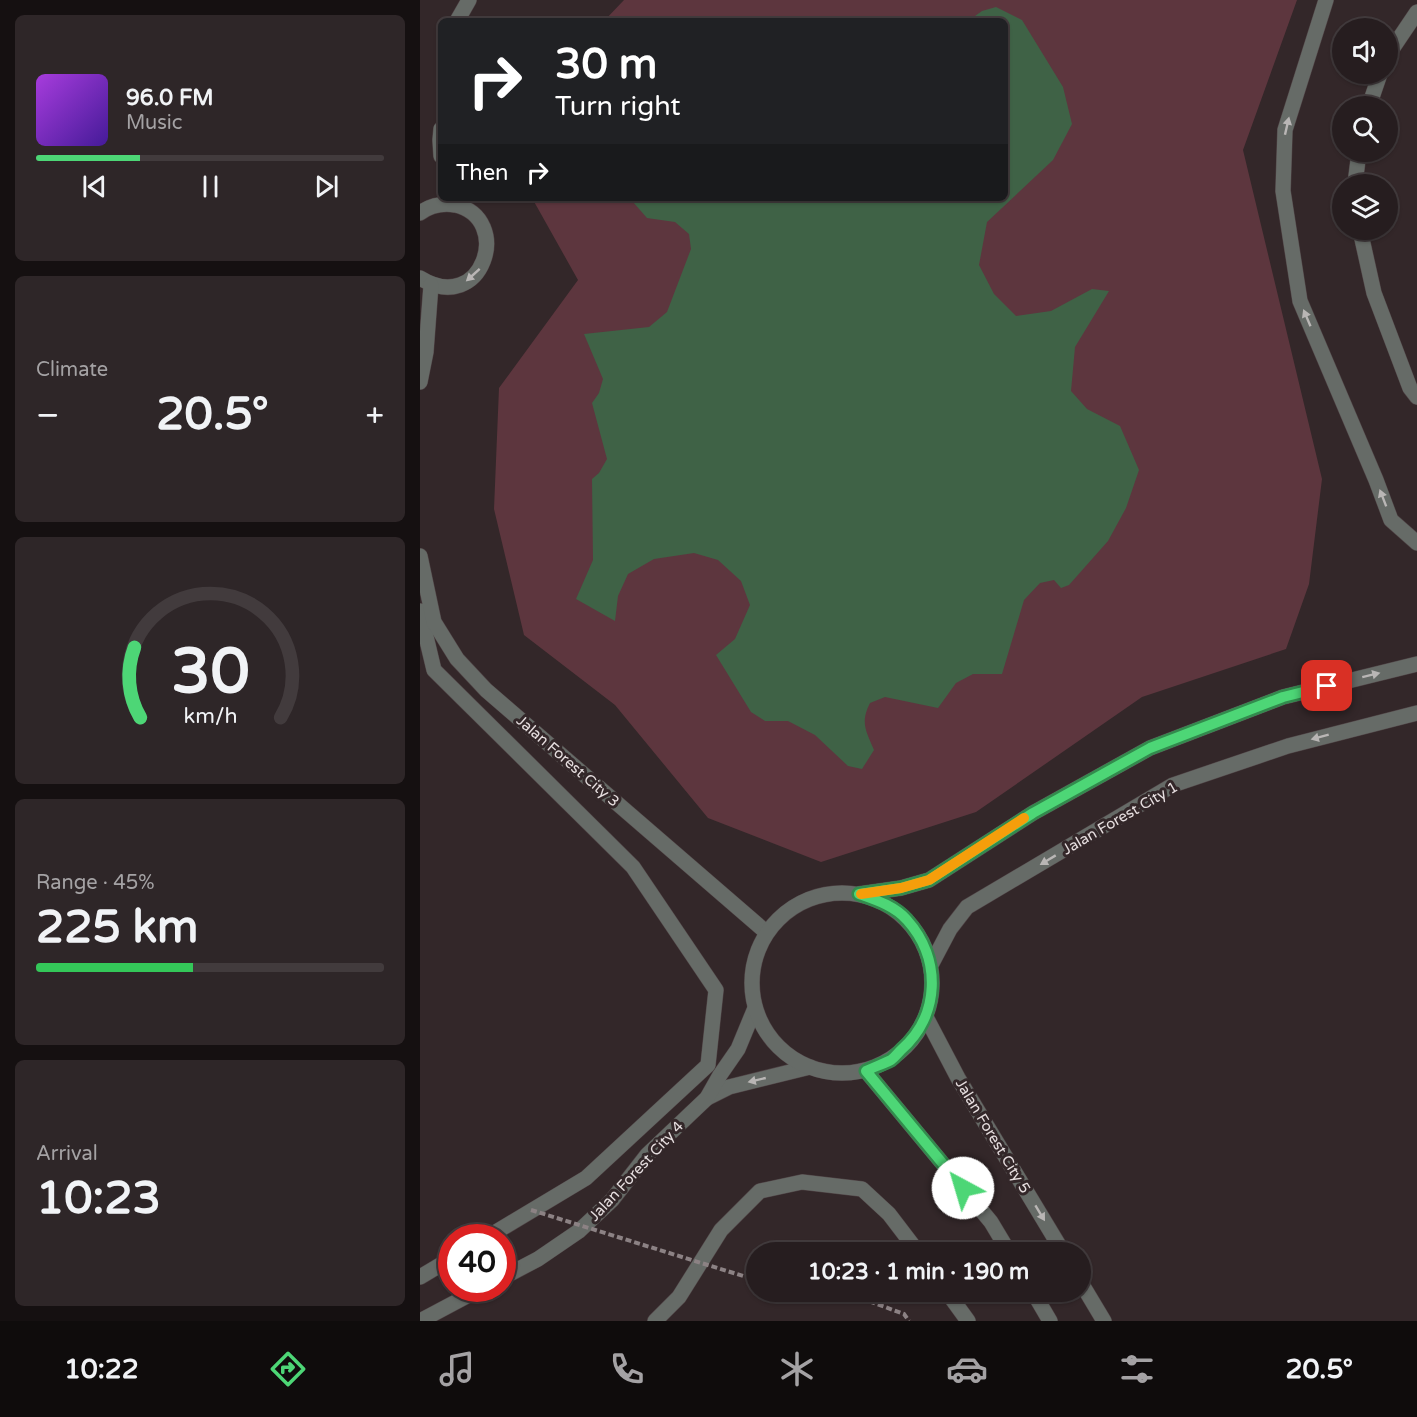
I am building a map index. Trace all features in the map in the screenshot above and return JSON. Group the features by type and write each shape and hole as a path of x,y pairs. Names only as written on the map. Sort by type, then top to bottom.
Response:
{"street":[{"path":"459,18 470,0"},
{"path":"1326,0 1285,130 1283,191 1300,302 1372,469 1391,520 1417,543"},
{"path":"1398,40 1417,12"},
{"path":"420,213 447,201 472,213 486,235 487,248 485,261 468,281 456,286 443,287 425,281 426,352 420,382"},
{"path":"1362,240 1374,293 1410,388 1417,397"},
{"name":"Jalan Forest City 3","path":"420,556 434,622 464,667 486,690 766,932"},
{"path":"420,611 434,670 633,867 717,990 708,1065 586,1178 508,1224"},
{"path":"859,894 884,903 906,919 922,940 931,965 933,992 926,1017 913,1040 892,1059 866,1071 837,1073 810,1067 785,1053 766,1032 755,1008 751,982 755,956 766,932 784,913 807,899 832,893 859,894 901,888 929,880 1033,813 1150,748 1283,697 1417,664"},
{"name":"Jalan Forest City 1","path":"931,965 950,929 967,908 1173,785 1288,746 1396,717 1417,714"},
{"name":"Jalan Forest City 4","path":"707,1098 738,1049 755,1008"},
{"name":"Jalan Forest City 5","path":"926,1017 958,1078 1057,1242"},
{"name":"Jalan Forest City 4","path":"516,1269 538,1259 579,1231 612,1200 647,1155 707,1098 729,1087 810,1067"},
{"path":"866,1071 991,1222 1003,1242"},
{"path":"655,1321 679,1297 721,1230 760,1191 802,1182 862,1189 890,1214 911,1242"},
{"path":"420,1277 438,1266"},
{"path":"1091,1299 1104,1321"},
{"path":"420,1321 456,1302"},
{"path":"954,1302 968,1321"},
{"path":"1039,1302 1050,1321"}],"path":[{"path":"531,1210 746,1277"},
{"path":"871,1302 904,1314 909,1321"}],"shaded area":[{"path":"624,0 1297,0 1243,150 1322,479 1309,584 1286,649 1142,697 976,812 821,862 708,818 615,705 524,635 494,509 499,388 578,280 534,201 1008,201 1008,18 607,18"},
{"path":"996,7 1022,20 1063,87 1072,124 1053,160 987,222 979,265 994,294 1016,316 1051,311 1092,289 1109,291 1075,347 1071,391 1087,409 1120,426 1139,470 1126,508 1108,541 1069,585 1061,588 1054,580 1040,583 1024,600 1002,674 973,674 956,683 938,708 885,697 870,703 865,722 874,750 862,769 848,766 815,735 788,721 765,721 751,712 716,655 735,639 750,605 741,581 718,560 694,553 654,559 628,574 618,596 615,621 576,599 593,560 592,479 599,473 607,459 592,403 599,393 603,379 584,334 649,327 667,312 691,249 689,234 675,222 647,218 633,201 1008,201 1008,18 972,18 982,11"}],"slow traffic":[{"path":"861,894 901,888 929,880 1024,818"}],"route":[{"path":"963,1188 866,1071 892,1059 913,1040 926,1017 933,992 931,965 922,940 906,919 884,903 859,894 901,888 929,880 1033,813 1150,748 1283,697 1327,686"}]}
